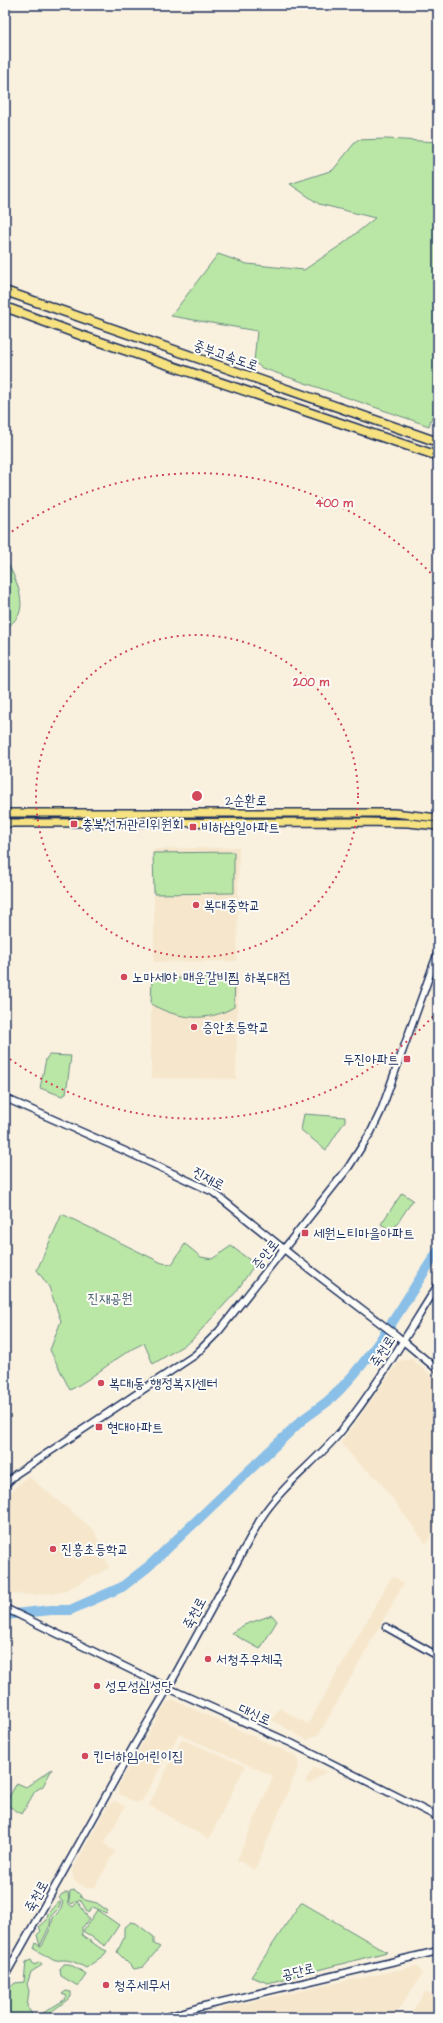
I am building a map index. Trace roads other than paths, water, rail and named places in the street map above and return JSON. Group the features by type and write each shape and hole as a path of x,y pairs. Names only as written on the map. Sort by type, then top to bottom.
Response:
{"highway":[{"name":"중부고속도로","path":"5,291 438,442"},
{"name":"중부고속도로","path":"5,307 82,336 438,456"}],"main road":[{"name":"2순환로","path":"5,814 394,813 438,818"},
{"name":"2순환로","path":"5,823 268,821 408,823 438,826"}],"street":[{"name":"증안로","path":"5,1485 16,1474 174,1369 205,1346 219,1331 348,1168 371,1132 381,1111 438,952"},
{"name":"진재로","path":"5,1098 203,1186 225,1200 284,1249 403,1340"},
{"name":"죽천로","path":"5,1976 136,1742 168,1688 214,1602 269,1505 341,1431 357,1410 438,1286"},
{"path":"403,1340 438,1370"},
{"name":"대신로","path":"5,1608 168,1688 291,1743 438,1817"},
{"path":"386,1627 438,1656"},
{"name":"공단로","path":"164,2018 225,2000 438,1951"}],"waterway":[{"path":"5,1615 51,1610 70,1610 122,1587 149,1566 301,1421 328,1401 345,1385 388,1329 438,1251"}],"place":[{"name":"충북선거관리위원회","path":"74,824"},
{"name":"비하삼일아파트","path":"193,827"},
{"name":"복대중학교","path":"196,905"},
{"name":"노마세야 매운갈비찜 하복대점","path":"124,977"},
{"name":"증안초등학교","path":"194,1027"},
{"name":"두진아파트","path":"407,1059"},
{"name":"세원느티마을아파트","path":"305,1233"},
{"name":"복대1동 행정복지센터","path":"101,1383"},
{"name":"현대아파트","path":"99,1427"},
{"name":"진흥초등학교","path":"53,1549"},
{"name":"서청주우체국","path":"208,1659"},
{"name":"성모성심성당","path":"97,1686"},
{"name":"킨더하임어린이집","path":"85,1756"},
{"name":"청주세무서","path":"106,1985"}],"park label":[{"name":"진재공원","path":"110,1298"}]}
